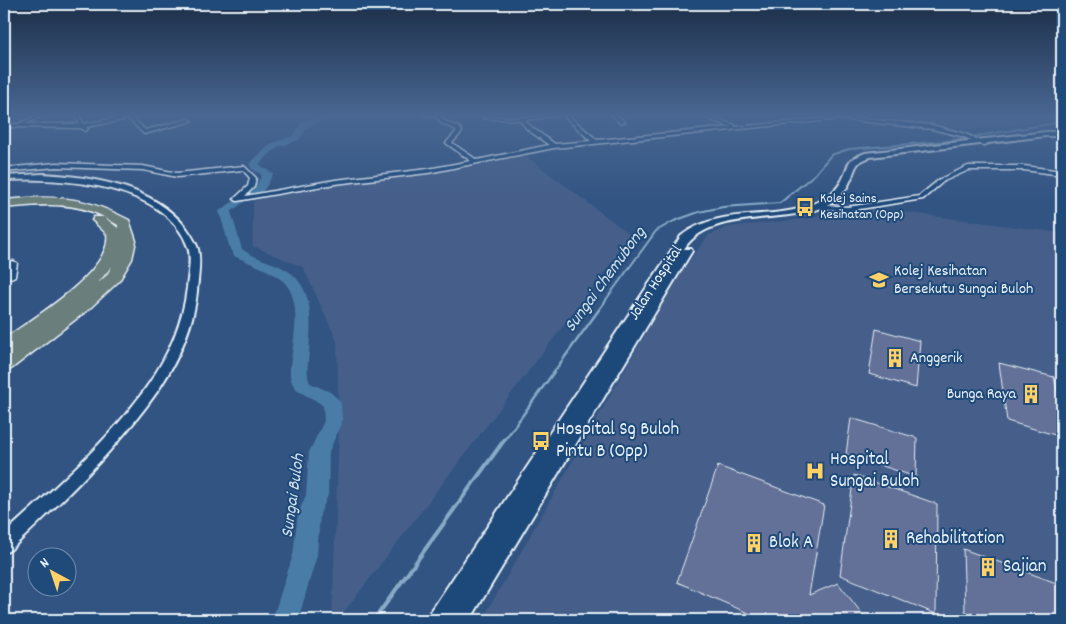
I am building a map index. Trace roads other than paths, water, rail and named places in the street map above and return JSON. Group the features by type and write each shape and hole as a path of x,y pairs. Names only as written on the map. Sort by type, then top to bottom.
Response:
{"highway":[{"path":"4,204 53,202 76,204 100,210 124,223 129,241 124,259 113,278 83,305 4,364"},
{"path":"4,209 28,207 53,208 92,216 105,222 114,232 116,246 108,263 92,281 4,348"}],"main road":[{"name":"Jalan Hospital","path":"458,620 697,236 710,229 734,223 796,216 837,203 849,191 863,164 868,161 968,144"},
{"name":"Jalan Hospital","path":"437,620 685,238 698,228 722,221 823,207"}],"street":[{"path":"451,144 477,162"},
{"path":"4,170 56,165 143,168 178,175 244,168 254,178 251,187 237,199 335,182 428,171 569,144"},
{"path":"823,207 847,209 921,198 942,180 968,168 1024,168 1062,174"},
{"path":"4,178 36,177 102,183 160,207 174,219 193,247 194,283 179,341 166,368 145,399 111,440 4,545"},
{"path":"4,265 13,263 11,276"}],"waterway":[{"name":"Sungai Buloh","path":"249,195 258,191 268,174 254,164 278,144"},
{"name":"Sungai Chemubong","path":"605,301 656,231 674,221 699,212 723,207 780,203 815,174 831,155 849,149 909,144"},
{"name":"Sungai Buloh","path":"240,200 225,211 236,249 239,253 285,275 294,285 301,301 304,321 299,366 300,380 304,387 324,396 332,404 333,421 319,452 317,495 309,514 305,555 285,620"},
{"name":"Sungai Chemubong","path":"504,441 606,300"},
{"name":"Sungai Chemubong","path":"374,620 505,439"}],"place":[{"name":"Kolej Sains Kesihatan (Opp)","path":"805,207"},
{"name":"Kolej Kesihatan Bersekutu Sungai Buloh","path":"879,280"},
{"name":"Anggerik","path":"895,358"},
{"name":"Bunga Raya","path":"1031,394"},
{"name":"Hospital Sg Buloh Pintu B (Opp)","path":"541,441"},
{"name":"Hospital Sungai Buloh","path":"815,471"},
{"name":"Rehabilitation","path":"891,539"},
{"name":"Blok A","path":"754,543"},
{"name":"Sajian","path":"988,567"}]}
